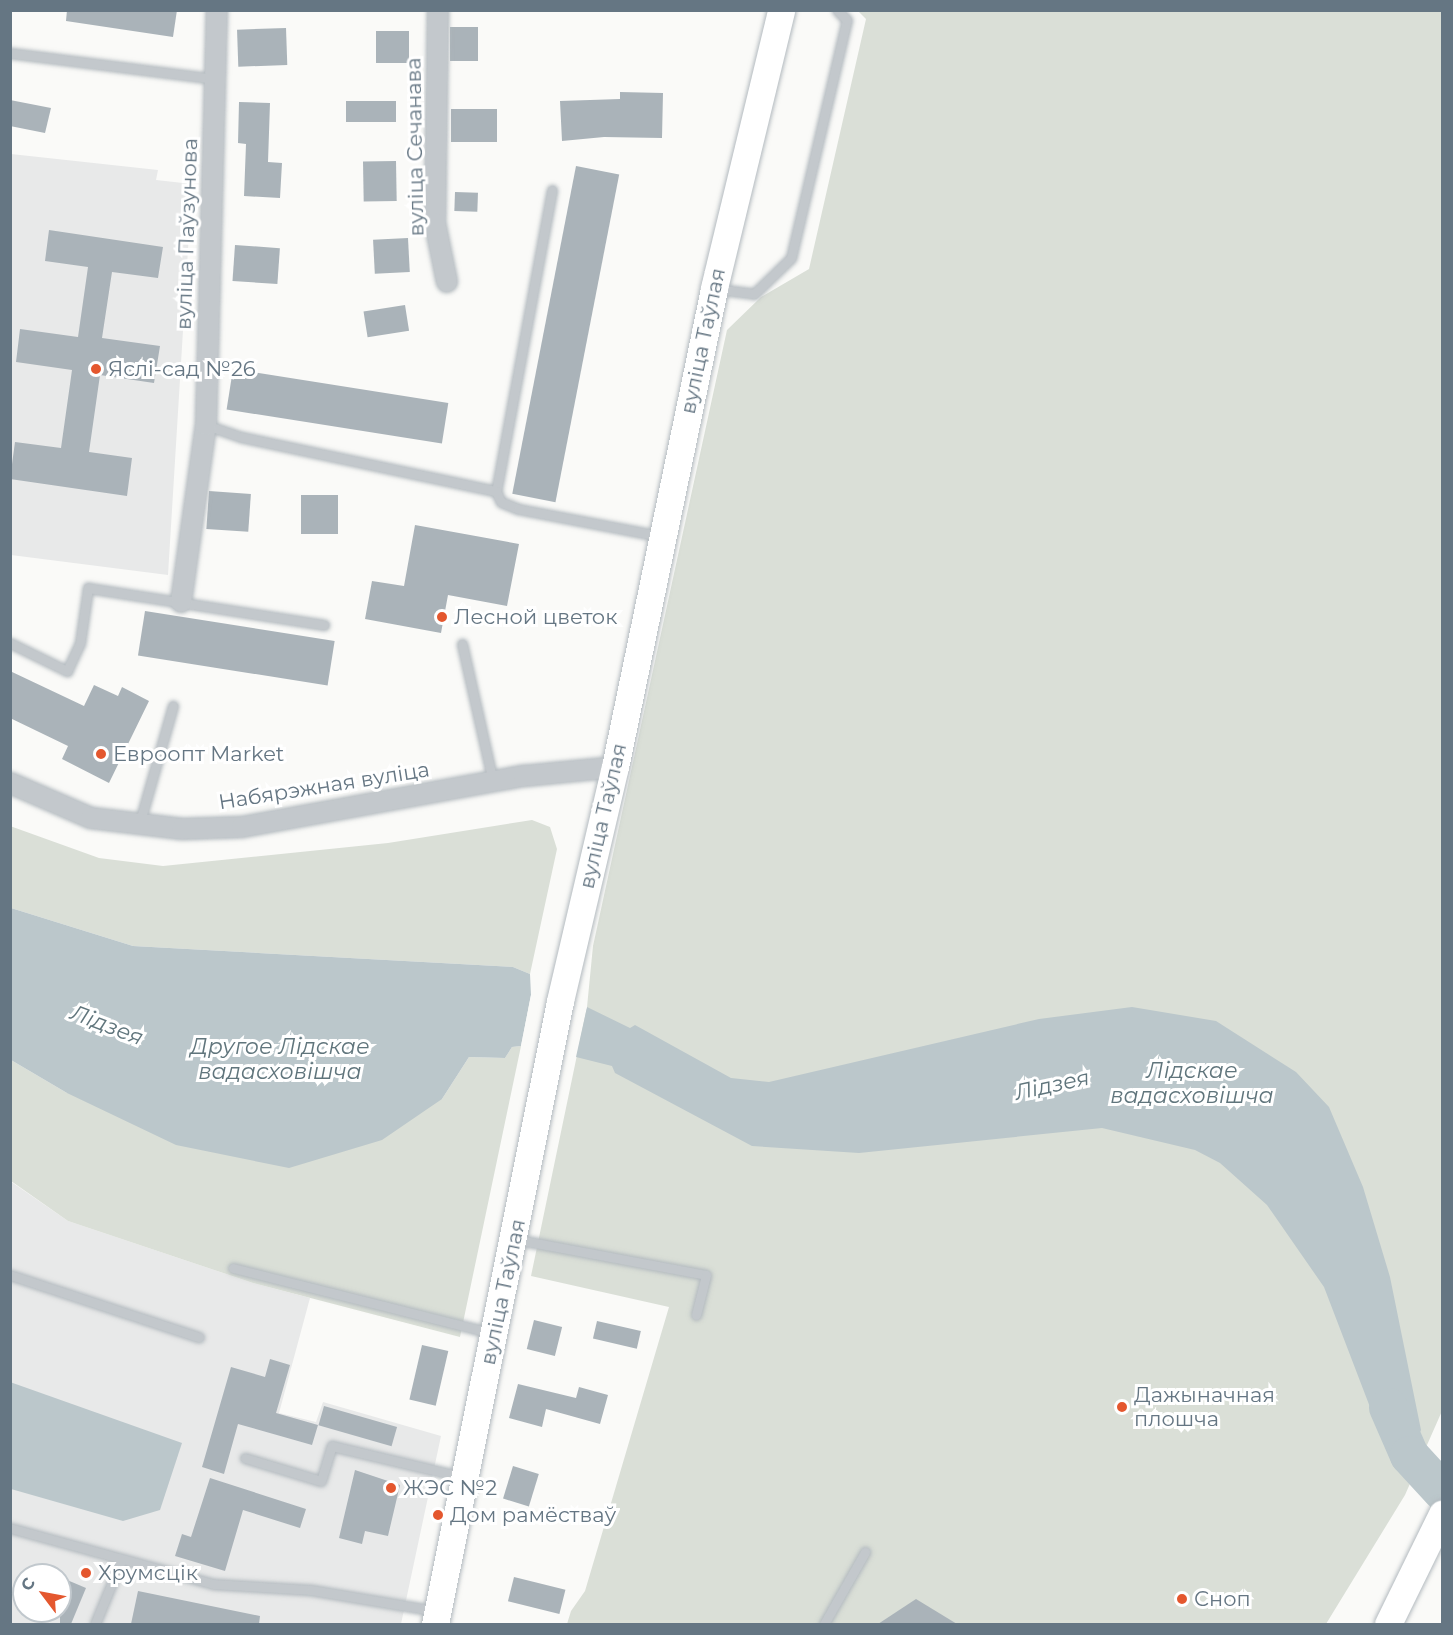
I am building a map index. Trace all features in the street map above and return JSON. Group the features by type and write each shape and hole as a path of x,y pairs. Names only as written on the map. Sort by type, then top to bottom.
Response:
{"main road":[{"name":"вуліца Таўлая","path":"437,1618 560,1001 615,767 714,288 781,10"},
{"path":"1388,1624 1439,1521"}],"street":[{"name":"вуліца Паўзунова","path":"181,602 206,425 218,10"},
{"name":"вуліца Сечанава","path":"438,10 435,223 447,282"},
{"name":"Набярэжная вуліца","path":"10,783 91,818 182,829 242,827 493,782 615,767"}],"lane":[{"path":"714,288 754,294 791,258 847,20 837,10"},
{"path":"10,53 216,79"},
{"path":"552,190 496,491 501,502 518,509 663,536"},
{"path":"206,425 241,437 496,491"},
{"path":"10,643 67,671 80,643 88,588 324,625"},
{"path":"462,644 493,782"},
{"path":"140,825 173,706"},
{"path":"514,1239 706,1275 696,1315"},
{"path":"233,1268 495,1333"},
{"path":"10,1275 199,1336"},
{"path":"245,1458 321,1481 332,1446 465,1477"},
{"path":"10,1528 121,1561 213,1584 311,1590 437,1618"},
{"path":"824,1624 865,1552"},
{"path":"95,1624 121,1561"}],"shaded area":[{"path":"858,11 1442,11 1442,1411 1405,1495 1326,1624 567,1624 571,1611 585,1591 669,1307 531,1276 587,1007 593,946 727,330 761,297 809,269 866,19"},
{"name":"Яслі-сад №26","path":"11,154 158,170 156,180 192,184 168,575 11,555"},
{"path":"532,820 550,827 557,849 530,974 513,967 133,946 11,908 10,826 99,858 163,866 388,843"},
{"path":"521,1046 460,1337 253,1283 68,1221 11,1181 11,1060 67,1093 442,1099 469,1057 505,1058 512,1047"},
{"path":"10,1181 68,1221 253,1283 310,1298 279,1413 316,1422 323,1402 441,1436 401,1624 11,1624"}],"water":[{"name":"Другое Лідскае вадасховішча","path":"11,908 133,946 513,967 530,974 531,995 521,1046 512,1047 505,1058 469,1057 442,1099 382,1140 289,1168 176,1145 67,1093 11,1060"},
{"name":"Лідскае вадасховішча","path":"587,1007 630,1028 635,1025 731,1078 769,1082 1039,1019 1132,1007 1216,1021 1296,1072 1329,1107 1363,1187 1390,1277 1421,1430 1409,1455 1399,1471 1378,1428 1324,1287 1267,1205 1220,1163 1195,1150 1102,1128 859,1153 752,1146 615,1073 612,1066 576,1057"},
{"path":"10,1382 182,1443 160,1510 123,1521 11,1489"}],"pier":[{"path":"531,995 533,996 524,1046 521,1046"},
{"path":"584,1006 587,1007 571,1056 568,1055"}],"building":[{"path":"67,10 177,10 173,37 66,21"},
{"path":"450,27 478,27 478,61 450,61"},
{"path":"286,28 287,65 238,67 237,30"},
{"path":"376,31 409,31 409,63 376,63"},
{"path":"620,92 663,93 662,138 604,137 562,141 560,101 620,99"},
{"path":"10,100 51,108 45,133 10,126"},
{"path":"346,101 396,101 396,122 346,122"},
{"path":"239,102 270,103 268,162 282,163 280,198 244,196 246,144 238,143"},
{"path":"451,109 497,109 497,142 451,142"},
{"path":"396,161 397,201 364,202 363,162"},
{"path":"576,166 619,174 555,502 512,494"},
{"path":"455,192 478,193 477,212 454,211"},
{"path":"49,230 163,247 158,278 112,272 102,338 160,346 154,383 100,375 89,452 132,458 127,496 10,479 15,442 61,448 72,370 16,362 20,329 78,337 88,267 45,261"},
{"path":"408,238 410,272 375,274 373,240"},
{"path":"235,245 280,248 277,284 232,281"},
{"path":"405,305 409,331 368,337 364,312"},
{"path":"233,369 448,403 442,444 227,409"},
{"path":"209,491 251,494 248,532 206,529"},
{"path":"301,495 338,495 338,534 301,534"},
{"path":"415,525 519,544 507,606 448,595 441,633 365,619 372,581 404,586"},
{"path":"145,611 335,641 328,685 138,655"},
{"path":"10,671 84,706 94,685 118,696 122,687 149,701 109,783 62,759 68,746 10,718"},
{"path":"534,1320 562,1327 555,1356 527,1349"},
{"path":"597,1321 641,1331 637,1349 593,1339"},
{"path":"422,1345 448,1351 436,1406 409,1400"},
{"path":"270,1359 290,1365 276,1413 318,1425 312,1445 238,1424 224,1474 202,1467 231,1367 265,1377"},
{"path":"518,1384 576,1398 579,1387 608,1395 600,1424 546,1409 542,1427 509,1418"},
{"path":"324,1406 397,1427 392,1446 318,1425"},
{"path":"513,1466 539,1474 529,1506 503,1499"},
{"path":"355,1470 400,1485 388,1536 365,1531 362,1544 339,1538"},
{"path":"210,1478 306,1509 300,1528 243,1510 225,1571 175,1556 182,1534 191,1537"},
{"path":"514,1577 565,1590 559,1614 508,1601"},
{"path":"72,1582 86,1588 72,1622"},
{"path":"138,1591 260,1616 259,1624 131,1624"},
{"path":"916,1599 957,1624 878,1624"}],"waterway":[{"name":"Лідзея","path":"1388,1407 1409,1455 1442,1491"}],"place":[{"name":"Яслі-сад №26","path":"96,369"},
{"name":"Лесной цветок","path":"442,617"},
{"name":"Евроопт Market","path":"101,754"},
{"name":"Дажыначная плошча","path":"1122,1407"},
{"name":"ЖЭС №2","path":"391,1488"},
{"name":"Дом рамёстваў","path":"438,1515"},
{"name":"Хрумсцік","path":"86,1573"},
{"name":"Сноп","path":"1182,1599"}]}
